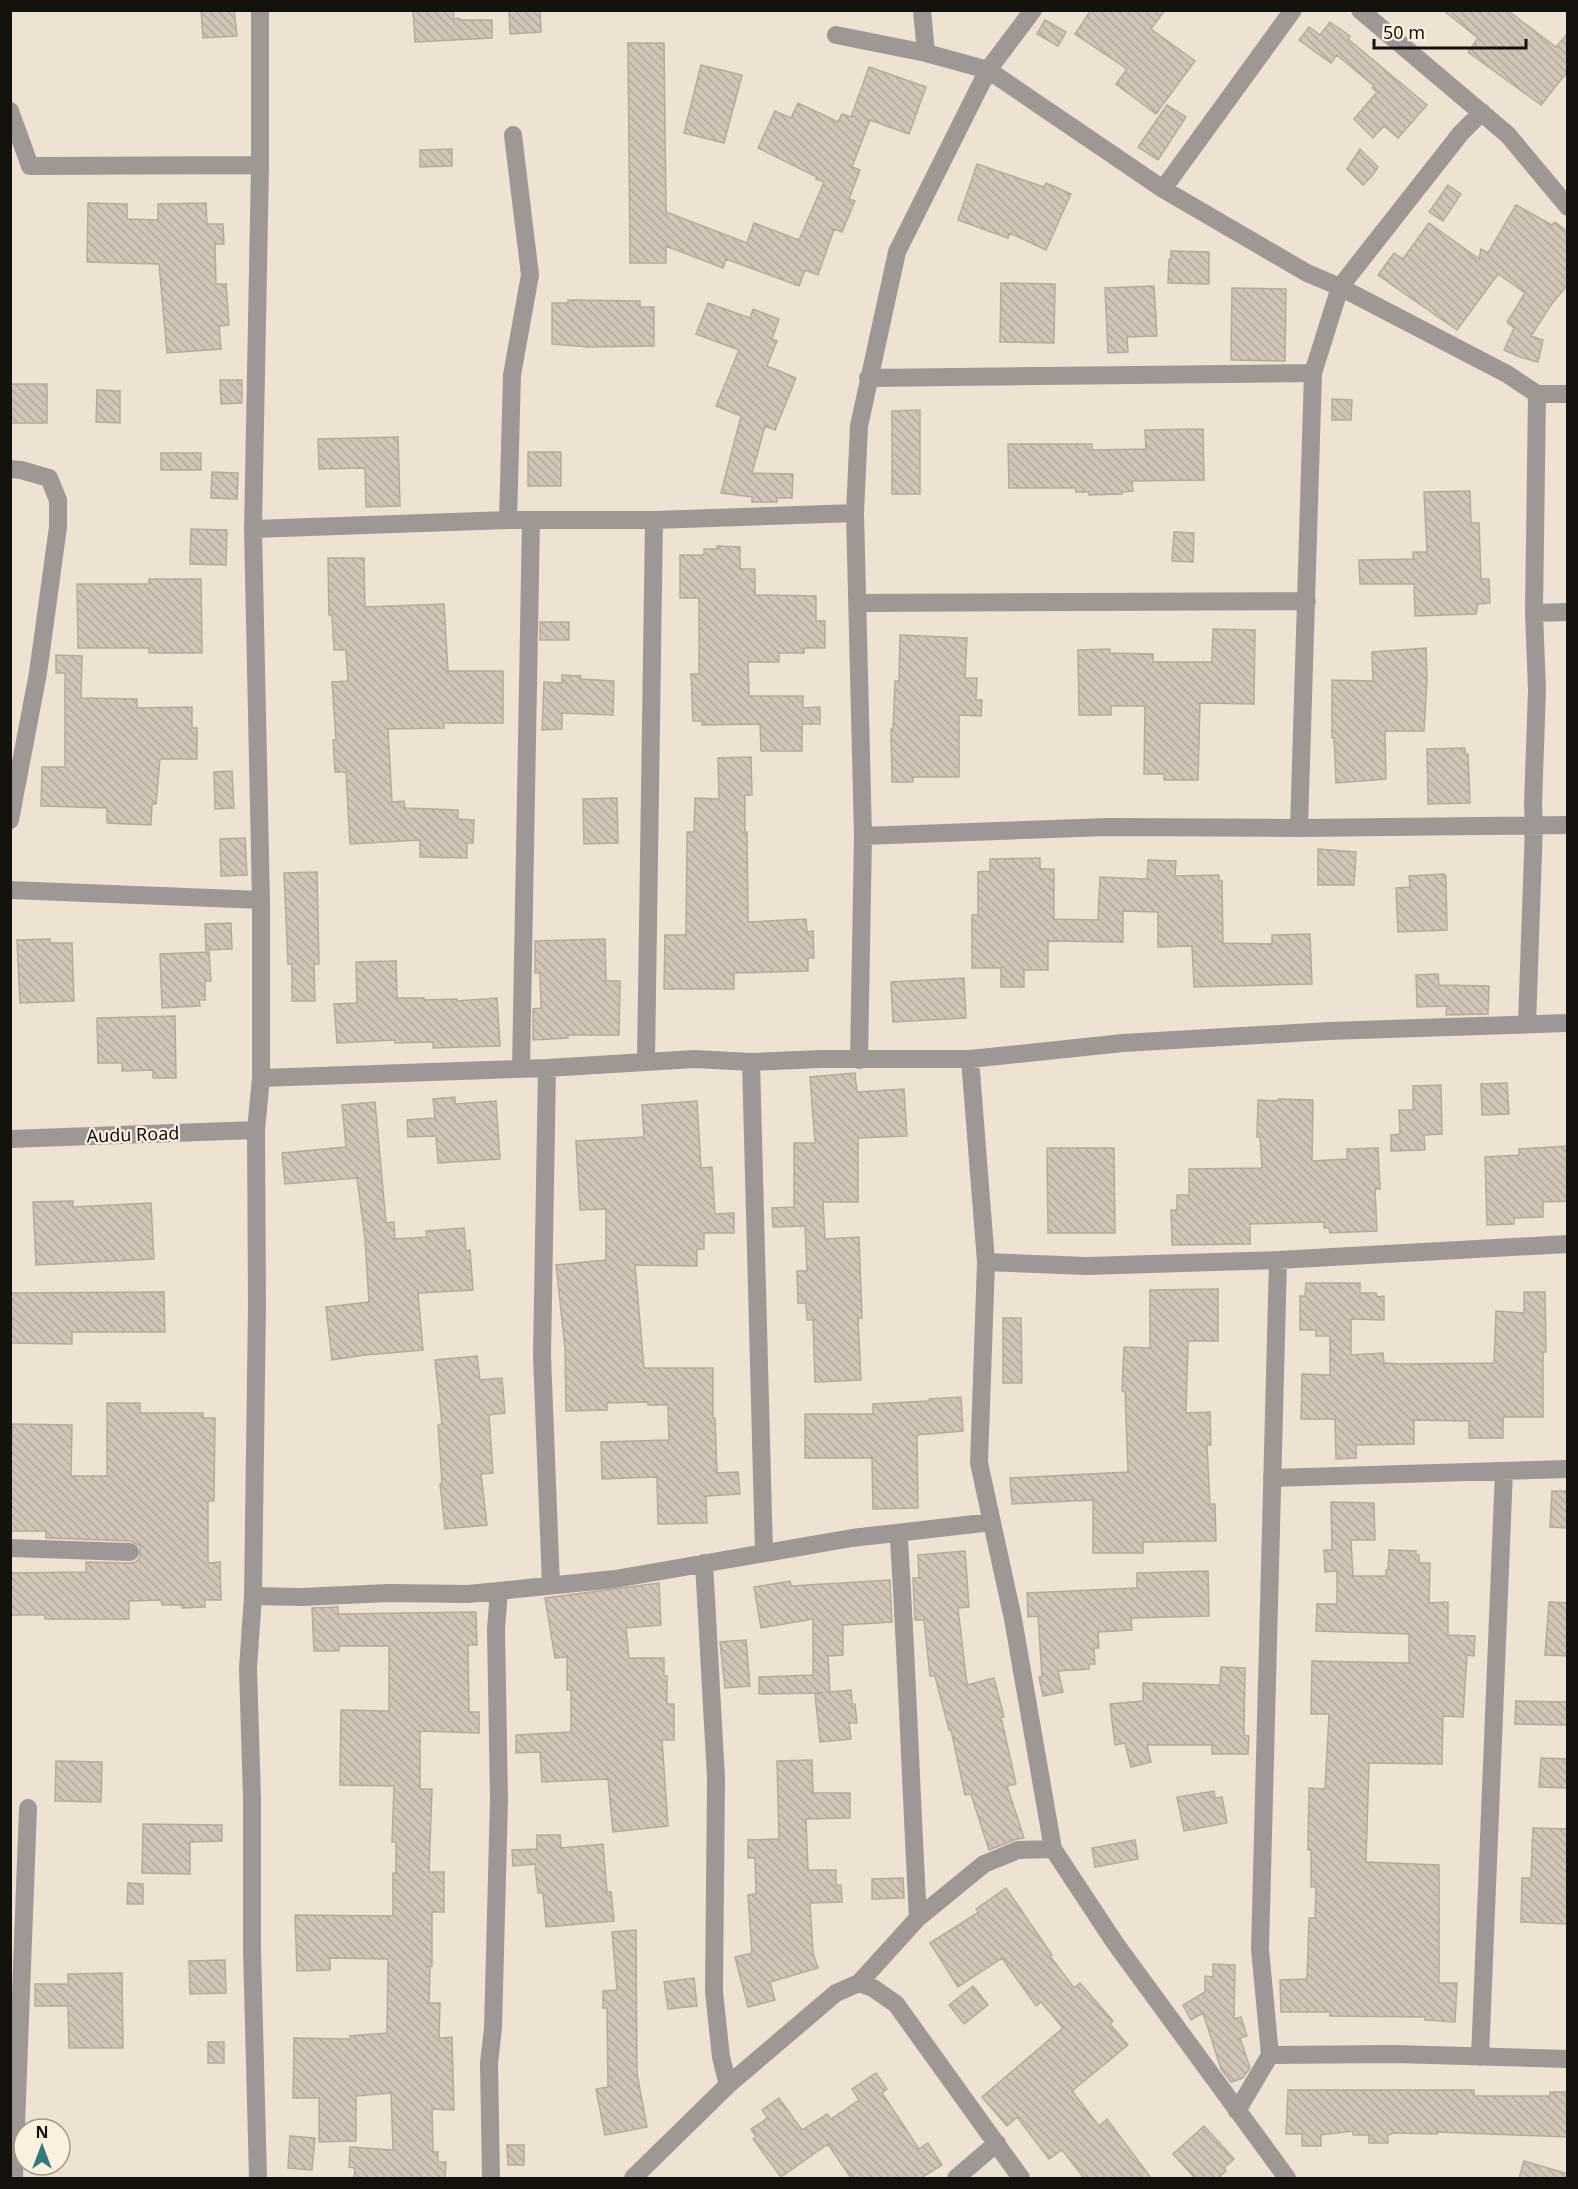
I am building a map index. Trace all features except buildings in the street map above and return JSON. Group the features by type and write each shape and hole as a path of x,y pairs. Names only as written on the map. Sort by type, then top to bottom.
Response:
{"street":[{"path":"258,2178 248,1668 253,1596 257,1305 256,1130 261,1078 261,900 253,530 260,165 260,10"},
{"path":"922,10 926,53"},
{"path":"859,1060 863,836 855,513 859,426 897,252 988,70 1033,10"},
{"path":"1163,189 1293,10"},
{"path":"1360,10 1508,135 1568,207"},
{"path":"836,35 926,53 988,70 1163,189 1307,273 1340,287 1507,374 1537,394 1568,394"},
{"path":"10,111 30,166 260,165"},
{"path":"1299,828 1313,373 1340,287 1461,133 1482,112"},
{"path":"508,520 512,375 530,275 513,135"},
{"path":"868,378 1313,373"},
{"path":"1527,1024 1537,690 1534,612 1537,394"},
{"path":"10,469 49,478 57,500 58,527 38,673 10,820"},
{"path":"253,530 508,520 654,520 855,513"},
{"path":"521,1069 531,520"},
{"path":"646,1061 654,520"},
{"path":"858,603 1307,600"},
{"path":"1534,612 1568,612"},
{"path":"863,836 1107,827 1299,828 1568,825"},
{"path":"10,890 261,900"},
{"path":"261,1078 548,1068 695,1059 751,1062 821,1059 970,1059 1135,1042 1329,1031 1568,1023"},
{"path":"970,1059 986,1262 979,1463 1013,1619 1053,1849 1115,1943 1287,2178"},
{"path":"751,1062 764,1553"},
{"path":"548,1068 542,1356 551,1585"},
{"name":"Audu Road","path":"10,1139 256,1130"},
{"path":"986,1262 1087,1266 1278,1260 1568,1244"},
{"path":"1237,2111 1270,2055 1260,1949 1278,1260"},
{"path":"1272,1478 1568,1469"},
{"path":"1480,2056 1504,1471"},
{"path":"253,1596 468,1594 499,1591 615,1579 852,1538 992,1522"},
{"path":"899,1540 918,1918"},
{"path":"10,1548 130,1552"},
{"path":"704,1563 716,1778 714,1992 721,2056 728,2085"},
{"path":"491,2178 489,2062 493,2028 498,1822 496,1629 499,1591"},
{"path":"14,2178 15,2054 28,1808"},
{"path":"633,2178 728,2085 836,1993 859,1983 918,1918 984,1864 1018,1850 1053,1849"},
{"path":"859,1983 873,1988 896,2004 1021,2178"},
{"path":"1270,2055 1395,2054 1568,2059"},
{"path":"956,2178 997,2143"}]}
